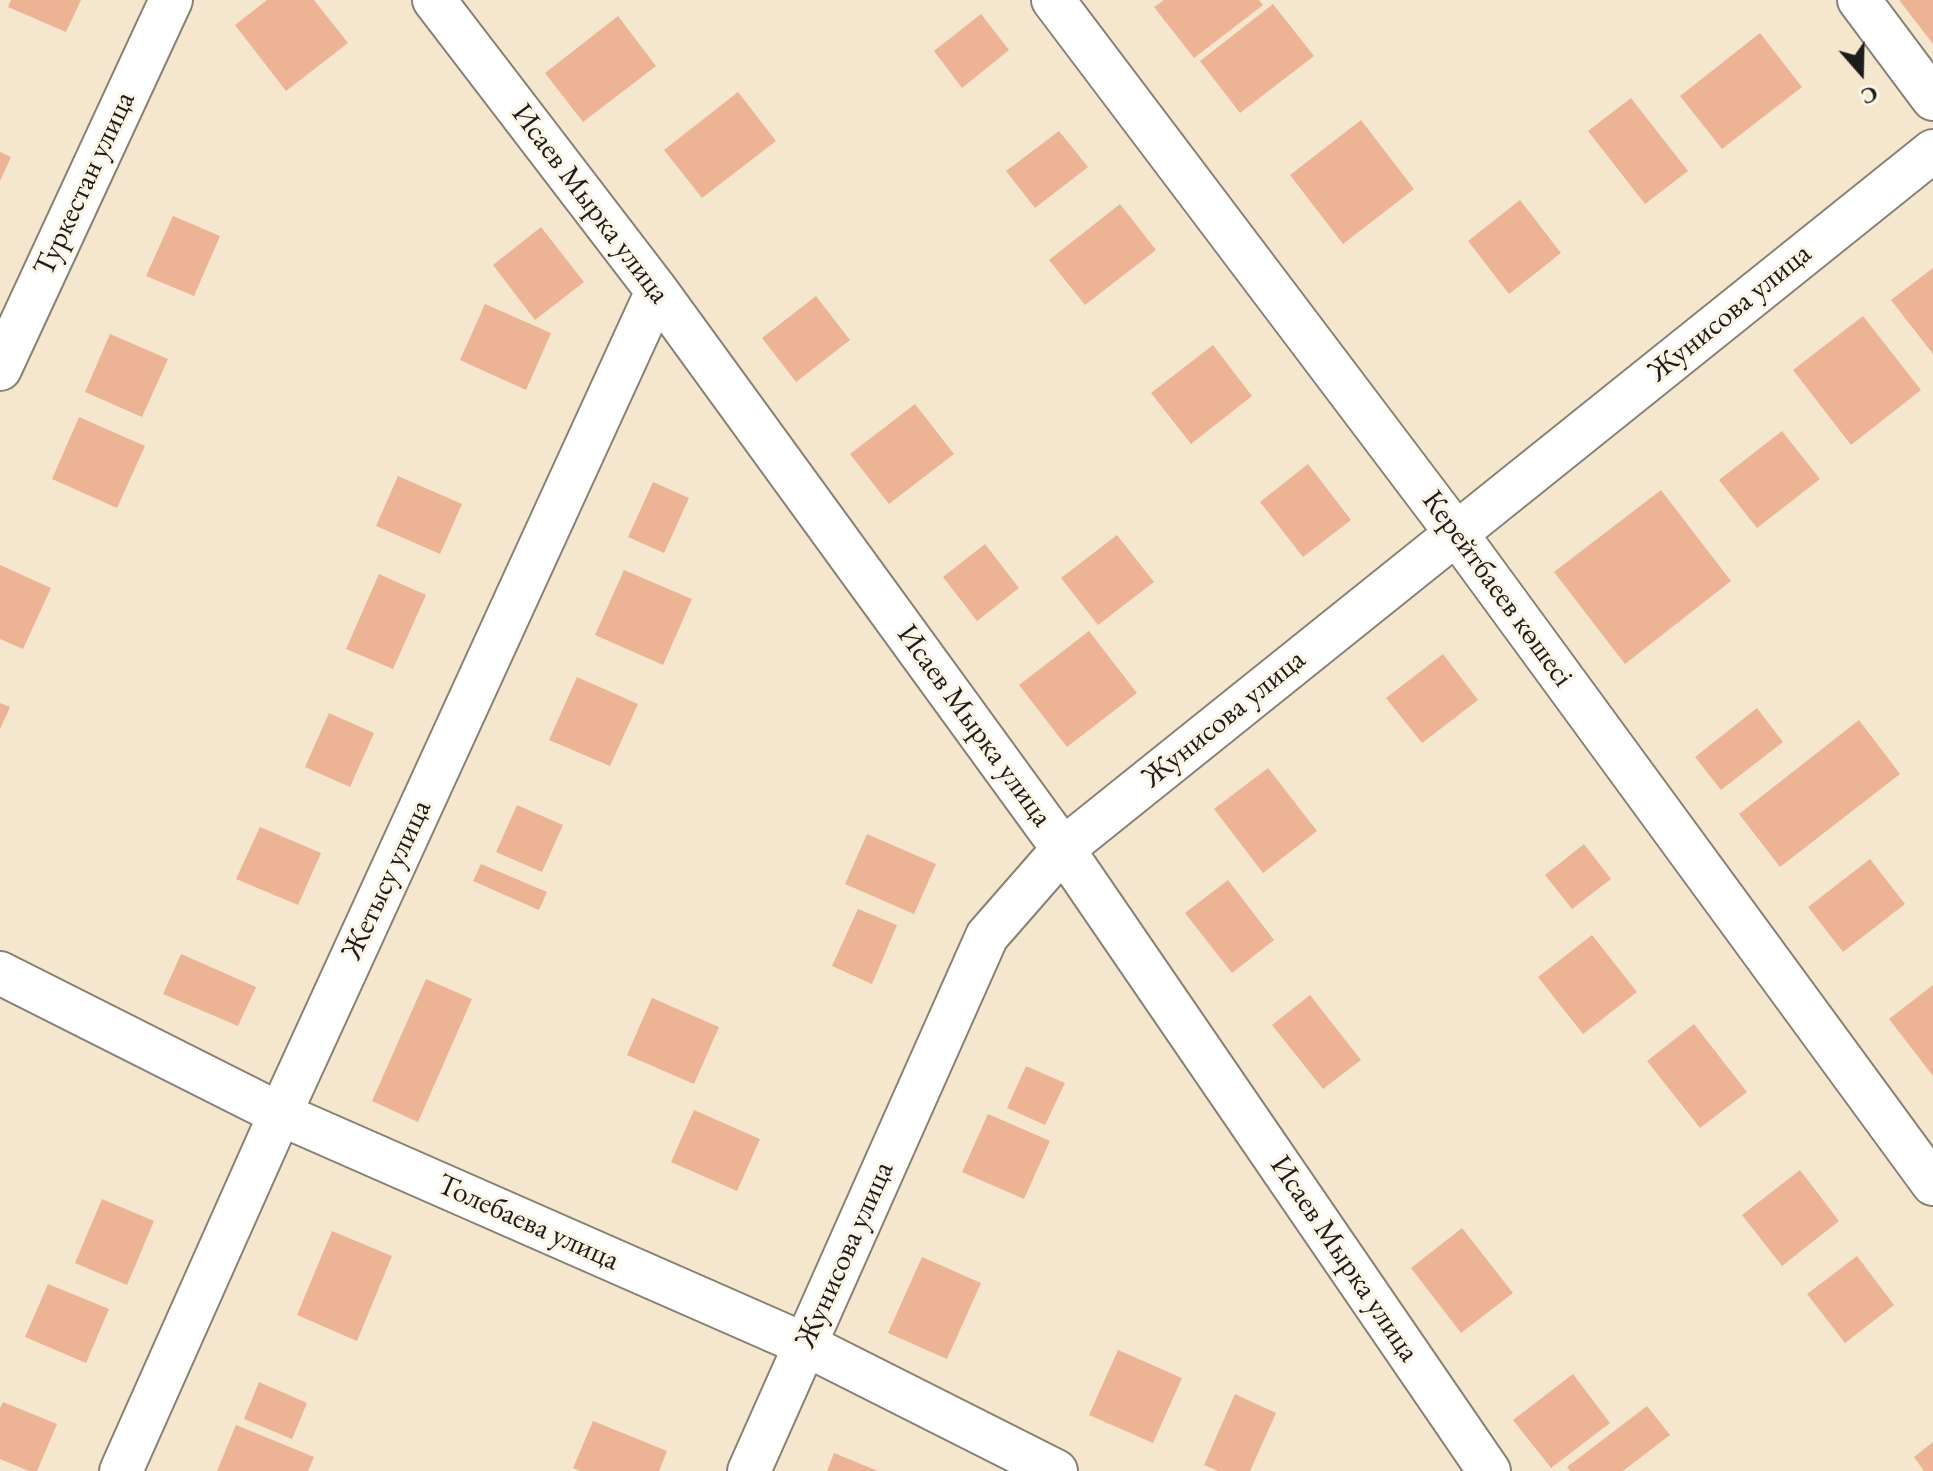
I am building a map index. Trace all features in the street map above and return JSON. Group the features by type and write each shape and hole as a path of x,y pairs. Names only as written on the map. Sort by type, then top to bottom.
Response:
{"street":[{"name":"Туркестан улица","path":"0,369 171,0"},
{"name":"Исаев Мырка улица","path":"434,0 657,291 1063,849 1489,1471"},
{"name":"Керейтбаеев көшесі","path":"1053,0 1456,533 1933,1184"},
{"path":"1859,0 1933,99"},
{"name":"Жунисова улица","path":"749,1471 987,936 1063,849 1933,151"},
{"name":"Жетысу улица","path":"121,1471 280,1114 657,291"},
{"name":"Толебаева улица","path":"0,973 280,1114 806,1345 1056,1471"}],"building":[{"path":"11,0 81,0 66,32 8,7"},
{"path":"267,0 314,0 348,43 286,91 235,25"},
{"path":"1164,0 1259,0 1263,5 1194,58 1154,7"},
{"path":"1899,0 1933,0 1933,44"},
{"path":"1273,4 1314,56 1240,113 1200,61"},
{"path":"981,14 1009,50 962,88 934,51"},
{"path":"618,16 656,66 583,122 545,73"},
{"path":"1760,33 1802,87 1722,149 1680,96"},
{"path":"738,92 776,141 702,198 664,150"},
{"path":"1631,98 1688,171 1645,204 1588,131"},
{"path":"1361,120 1414,189 1343,244 1290,175"},
{"path":"1059,131 1088,167 1035,208 1006,171"},
{"path":"0,152 11,157 0,181"},
{"path":"1520,200 1561,253 1509,294 1468,241"},
{"path":"1120,204 1156,250 1085,305 1049,260"},
{"path":"173,216 220,236 194,296 146,276"},
{"path":"541,227 584,282 535,320 493,265"},
{"path":"1933,268 1933,354 1891,300"},
{"path":"816,296 850,340 796,382 762,338"},
{"path":"485,304 551,333 526,390 460,360"},
{"path":"1863,316 1921,390 1851,445 1793,370"},
{"path":"110,334 168,359 142,417 85,392"},
{"path":"1213,345 1252,396 1191,444 1151,393"},
{"path":"915,404 954,454 889,504 850,454"},
{"path":"79,417 145,446 117,508 52,479"},
{"path":"1782,431 1820,479 1757,528 1719,480"},
{"path":"1308,464 1351,520 1303,557 1260,502"},
{"path":"398,476 462,504 440,554 376,526"},
{"path":"653,482 689,498 664,553 628,537"},
{"path":"1661,490 1731,581 1625,664 1554,572"},
{"path":"1117,535 1154,582 1098,625 1061,578"},
{"path":"985,544 1019,588 977,621 943,577"},
{"path":"0,565 51,588 23,649 0,639"},
{"path":"624,570 692,599 663,665 595,635"},
{"path":"379,574 426,595 393,669 346,649"},
{"path":"1089,631 1137,693 1067,747 1019,685"},
{"path":"1443,654 1478,700 1422,743 1386,698"},
{"path":"577,677 638,704 610,766 549,740"},
{"path":"0,703 10,707 0,729"},
{"path":"1757,708 1783,742 1721,790 1695,757"},
{"path":"329,713 374,733 350,787 305,767"},
{"path":"1859,720 1900,774 1780,867 1739,814"},
{"path":"1268,768 1317,831 1263,873 1214,809"},
{"path":"517,805 563,825 542,872 496,852"},
{"path":"260,827 321,853 298,905 236,879"},
{"path":"867,834 936,864 914,914 845,884"},
{"path":"1584,844 1611,879 1572,909 1545,875"},
{"path":"1870,859 1905,904 1843,952 1808,907"},
{"path":"481,864 547,892 539,910 473,881"},
{"path":"1228,880 1274,940 1232,973 1185,913"},
{"path":"858,909 897,925 872,984 832,966"},
{"path":"1592,935 1637,992 1583,1034 1538,977"},
{"path":"181,954 256,987 238,1026 163,994"},
{"path":"426,979 472,999 418,1122 372,1101"},
{"path":"1933,985 1933,1076 1889,1019"},
{"path":"1310,995 1361,1060 1323,1089 1272,1025"},
{"path":"652,998 719,1027 694,1084 627,1055"},
{"path":"1694,1024 1747,1092 1700,1128 1647,1061"},
{"path":"1026,1066 1065,1083 1045,1125 1007,1108"},
{"path":"694,1110 760,1139 737,1191 671,1162"},
{"path":"988,1114 1050,1141 1024,1199 962,1172"},
{"path":"1800,1170 1839,1221 1782,1266 1742,1215"},
{"path":"102,1199 154,1221 127,1285 75,1263"},
{"path":"1462,1228 1513,1293 1461,1333 1411,1268"},
{"path":"332,1231 392,1256 357,1341 297,1315"},
{"path":"1857,1256 1894,1305 1845,1343 1807,1294"},
{"path":"922,1257 981,1283 947,1359 888,1333"},
{"path":"48,1284 109,1309 86,1363 25,1337"},
{"path":"1118,1350 1182,1378 1153,1443 1089,1415"},
{"path":"1573,1374 1610,1423 1551,1468 1513,1420"},
{"path":"259,1382 307,1403 292,1439 244,1419"},
{"path":"1235,1394 1276,1413 1250,1471 1218,1471 1204,1465"},
{"path":"3,1402 57,1424 37,1471 29,1471 0,1459 0,1408"},
{"path":"1647,1406 1670,1435 1623,1471 1570,1471 1567,1467"},
{"path":"593,1421 667,1451 659,1471 580,1471 573,1468"},
{"path":"236,1425 314,1457 308,1471 217,1471"},
{"path":"1933,1442 1933,1471 1924,1471 1914,1457"},
{"path":"834,1453 878,1471 827,1471"}]}
